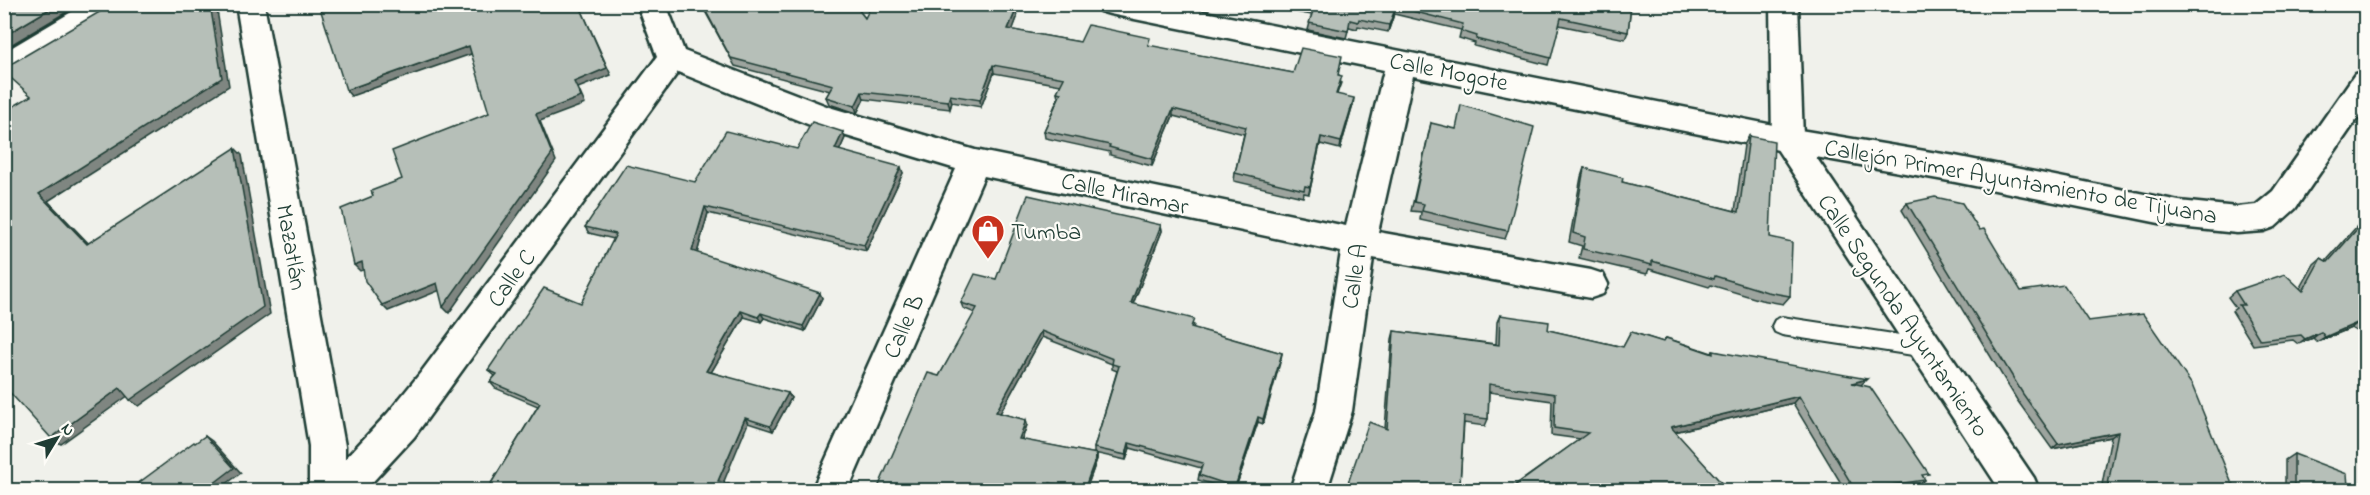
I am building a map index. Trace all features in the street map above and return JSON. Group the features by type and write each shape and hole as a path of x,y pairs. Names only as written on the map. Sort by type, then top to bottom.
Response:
{"street":[{"path":"4,66 109,4"},
{"name":"Mazatlán","path":"250,4 327,446 327,490"},
{"path":"651,4 672,58"},
{"name":"Calle Mogote","path":"1110,4 1788,140"},
{"path":"1784,4 1788,140"},
{"name":"Calle Miramar","path":"672,58 821,117 975,162 1359,242 1591,284"},
{"name":"Calle C","path":"341,490 401,425 434,382 672,58"},
{"name":"Calle A","path":"1309,490 1334,411 1359,242 1401,61"},
{"name":"Callejón Primer Ayuntamiento de Tijuana","path":"1788,140 1955,169 2179,214 2237,220 2264,218 2284,200 2366,82"},
{"name":"Calle Segunda Ayuntamiento","path":"1788,140 2021,490"},
{"name":"Calle B","path":"830,490 975,162"}],"lane":[{"path":"1782,326 1926,348"}],"building":[{"path":"4,4 58,4 4,36"},
{"path":"113,4 210,4 222,78 39,194 87,244 235,148 263,307 130,400 120,388 51,438 4,386 4,112 31,96 4,72 4,68"},
{"path":"579,4 607,68 574,82 581,97 536,114 552,154 443,307 437,283 382,305 365,281 362,262 354,265 341,209 373,196 371,191 402,179 392,151 489,113 469,46 346,90 319,5"},
{"path":"702,4 854,4 865,18 872,4 987,4 1016,10 1008,29 1080,42 1088,25 1150,38 1148,45 1293,73 1301,48 1342,56 1338,75 1342,76 1336,94 1354,98 1341,142 1321,137 1310,187 1305,186 1304,190 1235,173 1246,127 1173,109 1152,159 1109,147 1110,145 1044,131 1061,93 1057,92 1064,78 993,65 980,100 950,95 948,101 862,92 855,106 826,97 833,85 731,58"},
{"path":"1292,4 1631,4 1628,32 1561,18 1551,58 1476,39 1477,36 1461,31 1463,24 1396,7 1389,25 1359,19 1358,22 1350,20 1348,31 1309,23 1314,8"},
{"path":"1461,105 1534,127 1508,231 1422,211 1424,204 1414,202 1431,123 1456,129"},
{"path":"812,122 843,132 835,149 901,167 864,245 705,207 692,251 820,293 803,326 761,313 758,317 741,311 706,371 788,393 770,426 745,418 718,481 752,490 487,490 540,403 490,382 497,374 488,370 544,288 581,303 616,234 585,227 626,165 695,182 726,131 797,149"},
{"path":"1749,136 1774,141 1770,237 1792,242 1790,296 1767,292 1715,276 1714,279 1652,261 1652,265 1583,249 1585,237 1573,233 1584,168 1623,178 1622,182 1739,212"},
{"path":"1028,195 1161,225 1131,303 1194,319 1191,327 1282,353 1263,419 1258,417 1235,487 1199,475 1203,463 1129,443 1126,455 1094,448 1119,366 1112,364 1113,359 1041,331 996,412 1026,420 1019,439 1097,454 1084,490 1050,483 1048,490 984,490 970,487 969,490 877,490 928,373 939,376 977,308 961,303 975,274 996,279"},
{"path":"1935,197 1962,203 1979,230 1984,229 2021,291 2064,285 2088,321 2143,314 2192,385 2232,484 2259,490 2107,490 2118,432 2058,444 2023,394 1907,203"},
{"path":"2366,219 2366,326 2359,322 2325,337 2321,332 2305,339 2301,335 2260,340 2239,305 2244,305 2235,291 2285,274 2303,291 2321,258 2328,262"},
{"path":"1500,315 1549,322 1548,330 1623,347 1631,332 1663,342 1666,338 1713,354 1713,351 1867,379 1852,383 1870,387 1929,474 1922,475 1925,480 1855,490 1799,396 1671,427 1725,487 1720,490 1509,490 1588,433 1554,428 1555,394 1489,384 1488,419 1464,416 1460,483 1478,485 1478,490 1366,490 1348,483 1369,422 1387,429 1394,331 1499,345"},
{"path":"205,436 234,468 205,490 129,490 194,442"},
{"path":"2294,454 2347,474 2348,486 2359,490 2294,490"}],"place":[{"name":"Tumba","path":"988,260"}]}
